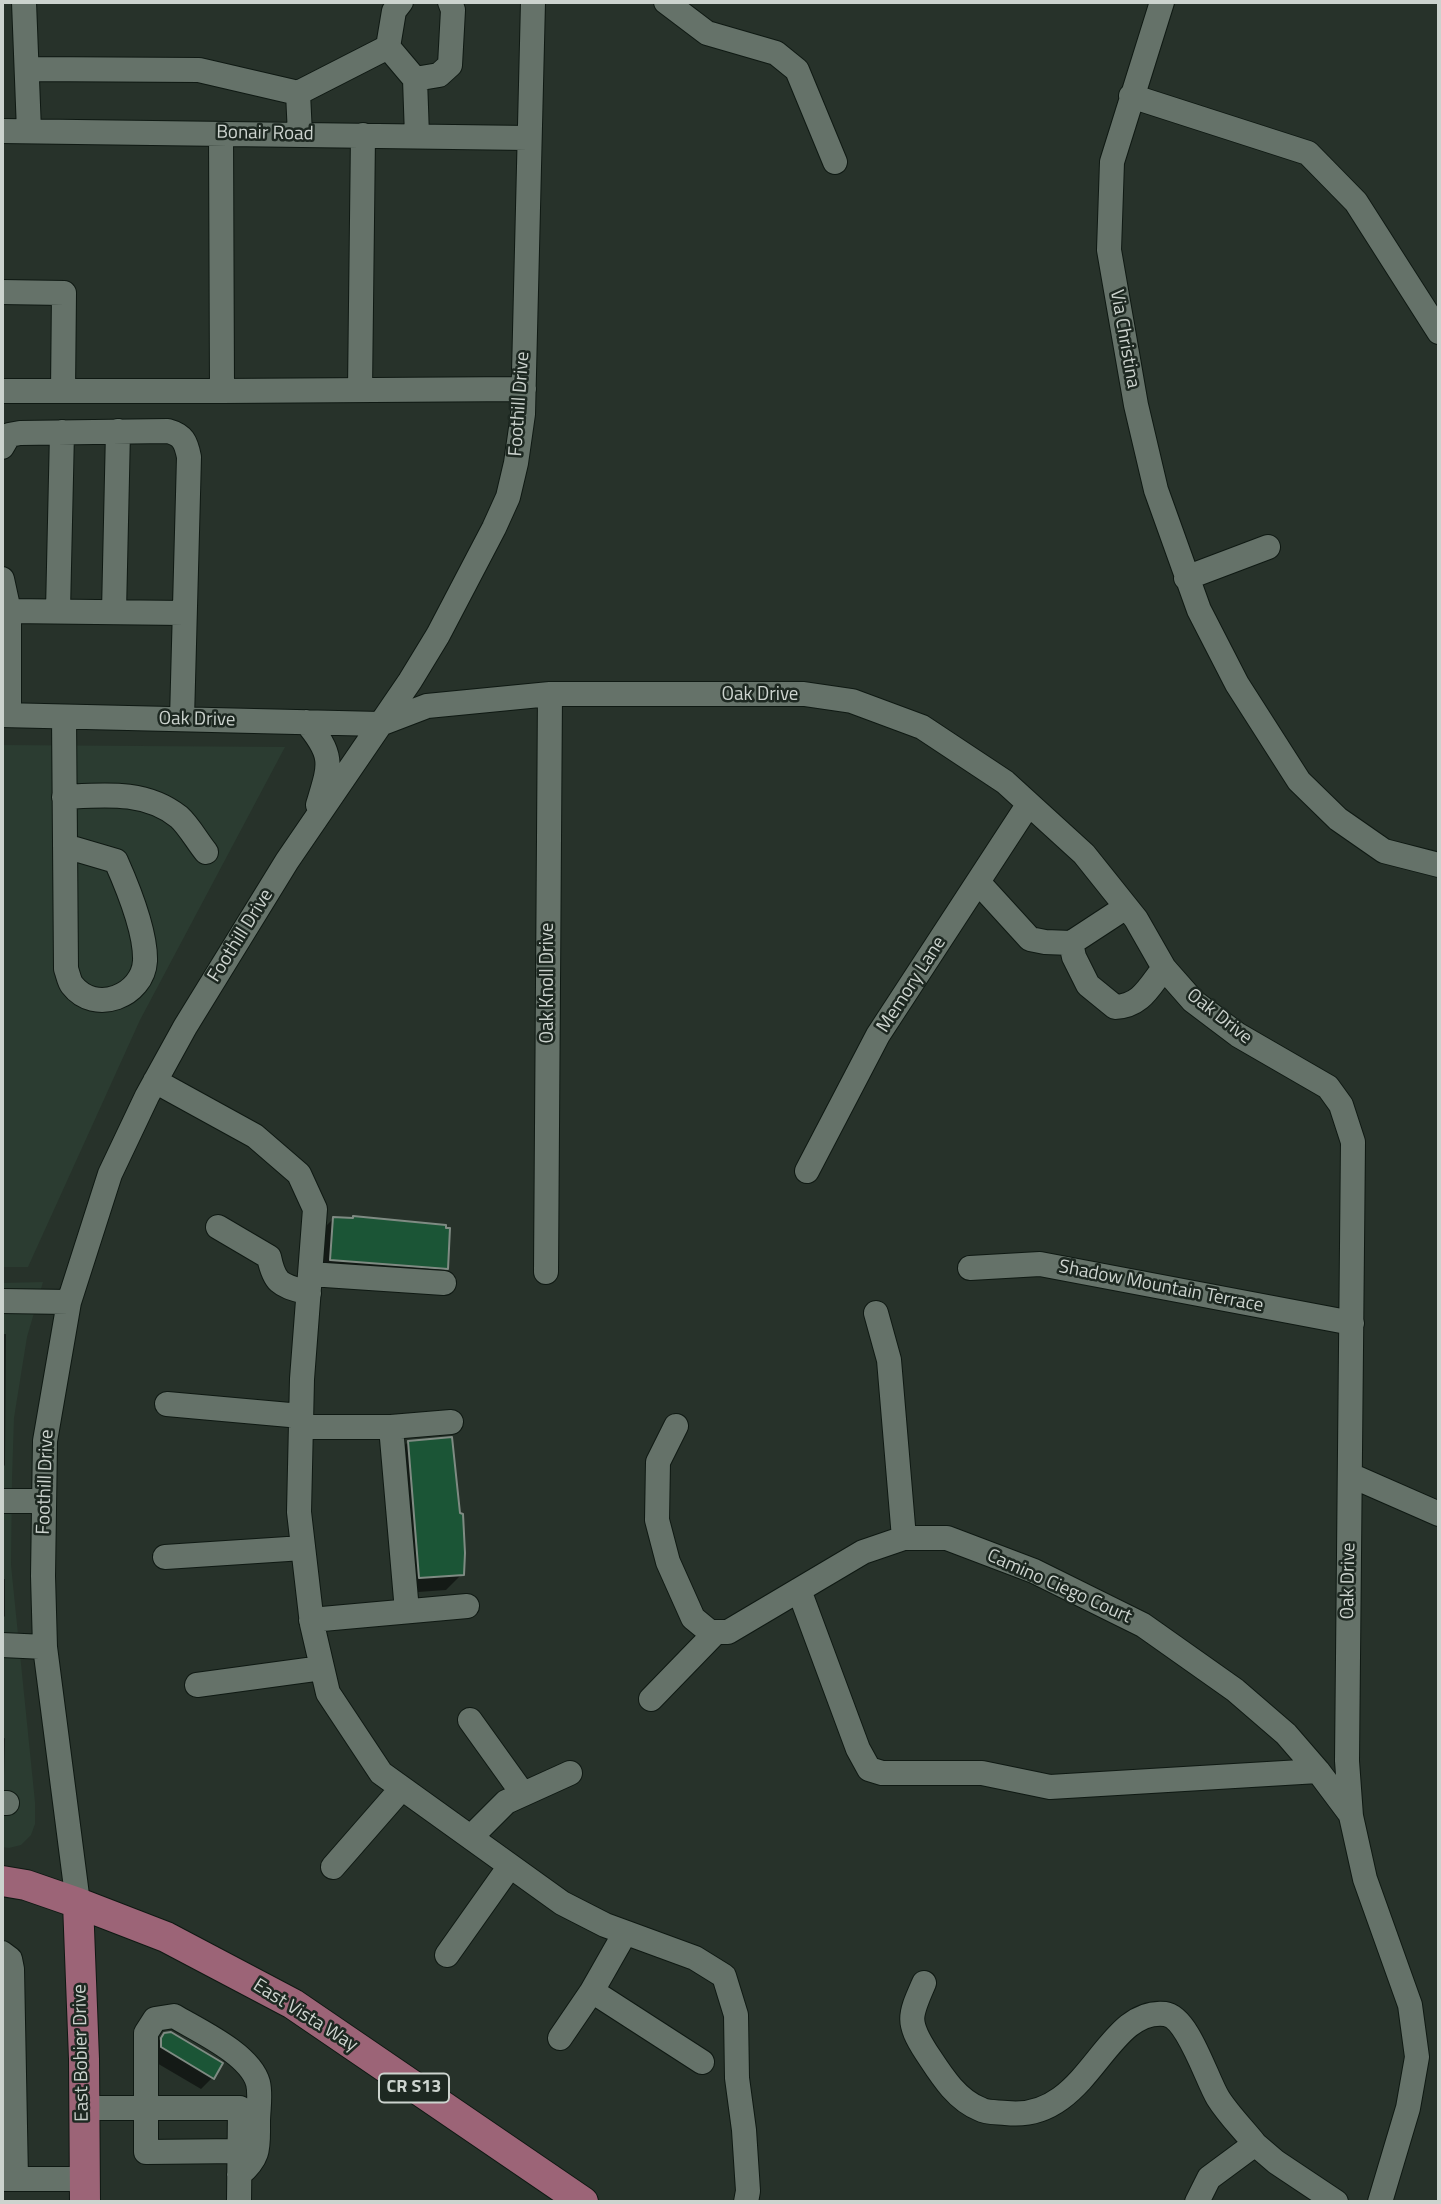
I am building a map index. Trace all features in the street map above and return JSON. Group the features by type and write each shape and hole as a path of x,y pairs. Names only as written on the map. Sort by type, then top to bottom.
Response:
{"main road":[{"name":"East Vista Way","path":"2,1881 26,1885 79,1903 166,1937 293,2004 583,2202"},
{"name":"East Bobier Drive","path":"79,1903 84,2190"}],"street":[{"path":"24,2 29,131"},
{"path":"401,2 394,11 388,47 415,79 417,136"},
{"path":"415,79 439,75 450,65 453,10 450,2"},
{"name":"Foothill Drive","path":"79,1903 45,1647 45,1441 69,1302 110,1174 155,1081 280,872 438,635 508,497 523,414 533,2"},
{"path":"666,2 707,33 776,53 797,69 835,162"},
{"name":"Via Christina","path":"1162,2 1112,162 1109,250 1141,430 1156,490 1199,610 1237,684 1298,781 1338,819 1384,851 1439,865"},
{"path":"27,69 199,69 298,93 388,47"},
{"path":"298,93 300,135"},
{"path":"1131,96 1308,153 1356,202 1439,332"},
{"name":"Bonair Road","path":"2,131 528,138"},
{"path":"222,134 222,391"},
{"path":"360,390 363,135"},
{"path":"2,292 64,293 63,391"},
{"path":"2,391 524,389"},
{"path":"114,612 118,431"},
{"path":"2,447 9,435 20,433 118,431 168,431 179,434 186,444 189,457 182,719"},
{"path":"58,611 62,432"},
{"path":"1186,578 1268,547"},
{"path":"2,579 9,611 6,715"},
{"path":"9,611 184,613"},
{"name":"Oak Drive","path":"6,715 380,724 427,706 551,694 804,694 852,701 922,727 1005,782 1084,854 1126,907 1164,968 1202,1008 1238,1035 1328,1087 1341,1105 1353,1142 1347,1761 1351,1816 1366,1879 1428,2058 1408,2108 1380,2202"},
{"name":"Oak Knoll Drive","path":"546,1272 551,694"},
{"path":"64,717 64,797 66,969 72,985 87,996 103,1000 119,998 135,985 145,962 141,932 126,884 116,861 65,846"},
{"path":"306,722 322,741 328,770 310,829"},
{"path":"64,797 106,794 135,796 180,818 206,852"},
{"name":"Memory Lane","path":"807,1171 878,1035 1028,805"},
{"path":"978,882 1030,939 1045,942 1072,943 1126,907"},
{"path":"1072,943 1074,957 1088,985 1115,1007 1128,1006 1140,999 1164,968"},
{"path":"155,1081 255,1136 299,1174 315,1209 301,1421 299,1512 311,1619 328,1693 381,1773 510,1866 562,1903 605,1925 695,1958 724,1976 736,2015 737,2078 748,2191 746,2202"},
{"path":"218,1227 269,1257 272,1275 284,1286 309,1283 444,1283"},
{"name":"Shadow Mountain Terrace","path":"970,1268 1040,1264 1352,1324"},
{"path":"2,1301 69,1302"},
{"path":"876,1313 889,1360 904,1538"},
{"path":"167,1404 301,1421 391,1427 451,1422"},
{"path":"676,1426 658,1462 657,1520 668,1563 692,1618 710,1632 716,1632"},
{"path":"391,1427 407,1611"},
{"path":"1350,1475 1439,1514"},
{"path":"2,1501 44,1501"},
{"name":"Camino Ciego Court","path":"651,1699 716,1632 728,1632 863,1552 904,1538 947,1538 1034,1571 1143,1625 1235,1690 1286,1734 1351,1816"},
{"path":"165,1557 303,1548"},
{"path":"799,1590 858,1749 869,1769 882,1773 982,1773 1050,1787 1318,1771"},
{"path":"311,1619 467,1606"},
{"path":"2,1645 45,1647"},
{"path":"197,1685 322,1668"},
{"path":"470,1720 523,1794"},
{"path":"471,1837 506,1802 570,1773"},
{"path":"333,1867 402,1788"},
{"path":"447,1955 510,1866"},
{"path":"560,2038 592,1991 625,1933"},
{"path":"2,1953 10,1959 12,1969 8,2060 9,2179 84,2190"},
{"path":"924,1983 911,2011 913,2032 940,2073 962,2099 981,2110 1014,2114 1041,2111 1064,2098 1119,2034 1147,2015 1168,2014 1182,2024 1218,2099 1255,2144 1314,2193 1336,2202"},
{"path":"592,1991 702,2062"},
{"path":"174,2016 239,2056 254,2073 258,2085 258,2151 252,2163 239,2163 146,2152 146,2033 155,2019 174,2016"},
{"path":"84,2108 240,2108 239,2202"},
{"path":"1197,2202 1209,2178 1255,2144"}],"shaded area":[{"path":"2,745 285,747 140,1020 28,1267 2,1267"},
{"path":"43,1282 27,1337 14,1418 12,1480 11,1565 35,1824 31,1835 21,1845 9,1848 2,1847 2,1283"}],"building":[{"path":"353,1216 446,1225 446,1228 450,1228 448,1269 330,1260 333,1217"},
{"path":"452,1437 460,1513 463,1514 464,1575 419,1578 408,1441"},
{"path":"171,2032 223,2063 214,2079 161,2047 164,2033"}]}
